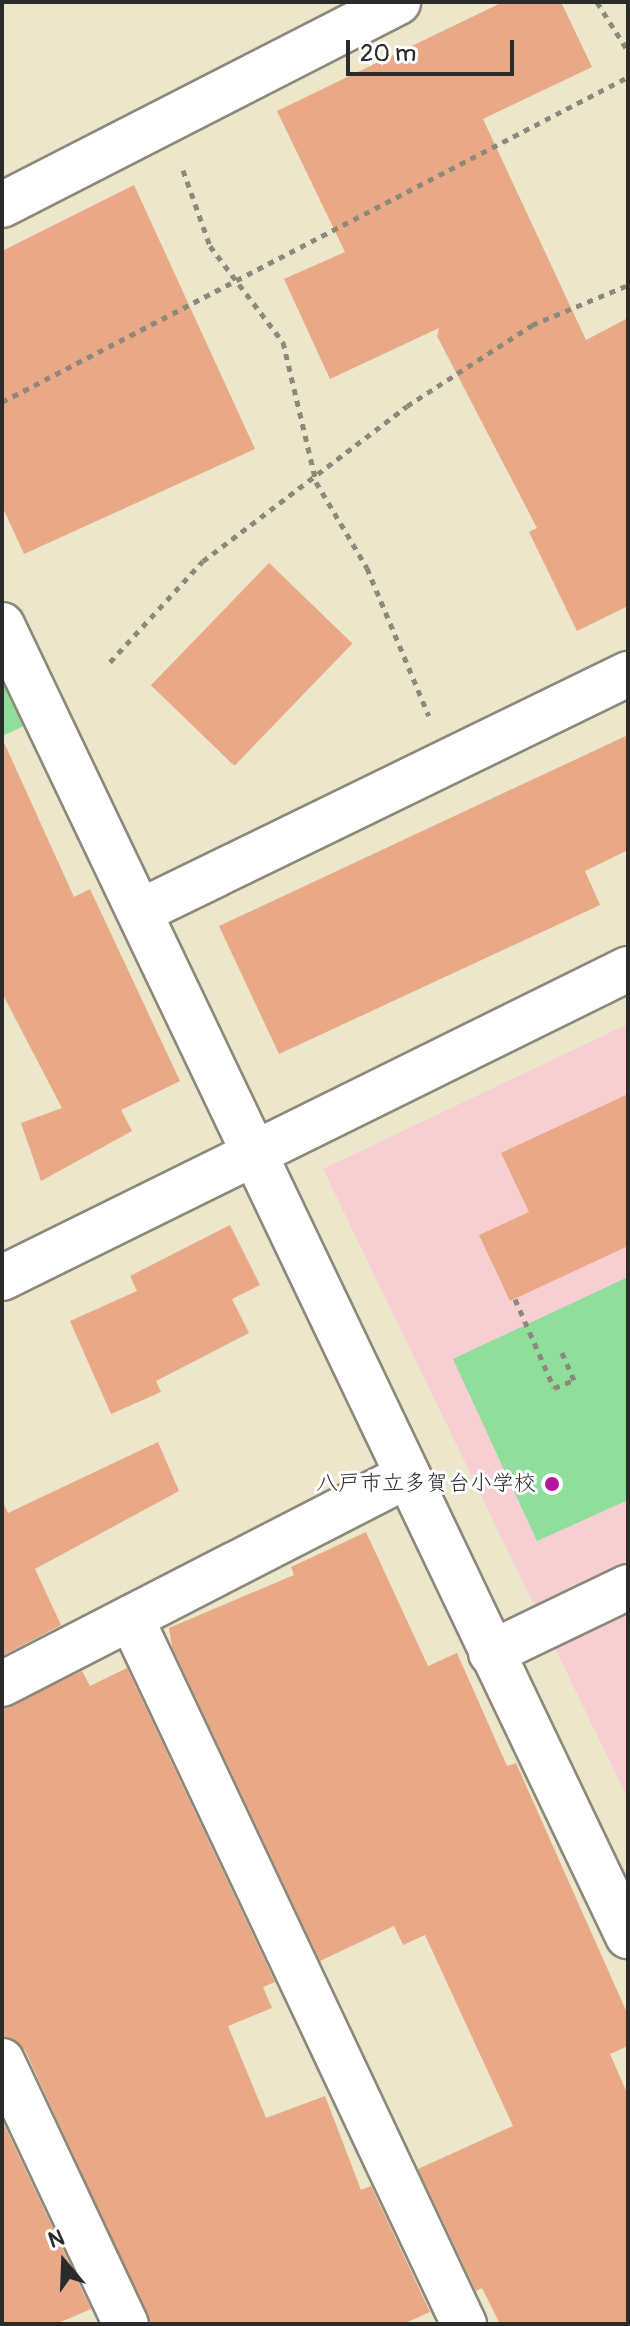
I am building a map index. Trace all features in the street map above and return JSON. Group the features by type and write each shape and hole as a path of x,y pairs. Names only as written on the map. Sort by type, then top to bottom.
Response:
{"street":[{"path":"2,205 28,197 179,113 398,2"},
{"path":"2,625 628,1936"},
{"path":"141,911 628,674"},
{"path":"2,1278 253,1150 628,969"},
{"path":"2,1684 406,1476"},
{"path":"491,1653 628,1587"},
{"path":"131,1618 464,2324"},
{"path":"2,2061 126,2324"}],"path":[{"path":"597,2 628,51"},
{"path":"2,402 628,77"},
{"path":"179,113 182,167 210,246 283,342 316,482 367,568 448,762"},
{"path":"110,662 203,561 316,482 407,406 532,325 628,285"},
{"path":"515,1299 554,1388 574,1380 560,1348"}],"shaded area":[{"name":"八戸市立多賀台小学校","path":"628,1024 628,1799 323,1169"}],"green space":[{"path":"2,625 46,716 2,736"},
{"path":"628,1277 628,1500 537,1541 453,1359"}],"building":[{"path":"503,2 561,2 592,67 483,119 586,340 628,318 628,606 577,631 529,532 537,528 437,336 439,328 330,379 284,279 345,252 277,111"},
{"path":"134,185 255,449 24,554 2,506 2,251"},
{"path":"269,563 352,644 234,766 151,685"},
{"path":"628,735 628,850 585,871 600,905 279,1054 219,926"},
{"path":"2,738 74,897 90,889 180,1081 121,1110 132,1131 41,1181 21,1123 62,1108 2,993"},
{"path":"628,1094 628,1246 510,1301 479,1235 529,1212 501,1153"},
{"path":"230,1225 260,1285 232,1299 249,1333 156,1381 161,1392 111,1414 70,1321 137,1291 130,1276"},
{"path":"158,1442 179,1491 35,1569 61,1625 2,1656 2,1500 8,1513"},
{"path":"366,1532 428,1666 457,1653 507,1766 516,1763 628,2015 628,2046 610,2054 628,2095 628,2324 500,2324 482,2288 476,2291 418,2169 513,2126 425,1935 403,1945 394,1926 320,1961 172,1647 169,1628 294,1575 291,1567"},
{"path":"127,1668 275,1982 263,1987 272,2008 228,2026 266,2118 325,2096 361,2190 371,2186 430,2312 403,2324 151,2324 25,2050 2,2036 2,1709 82,1671 90,1686"},
{"path":"2,2120 91,2309 56,2324 2,2324"}],"place":[{"name":"八戸市立多賀台小学校","path":"552,1484"}]}
